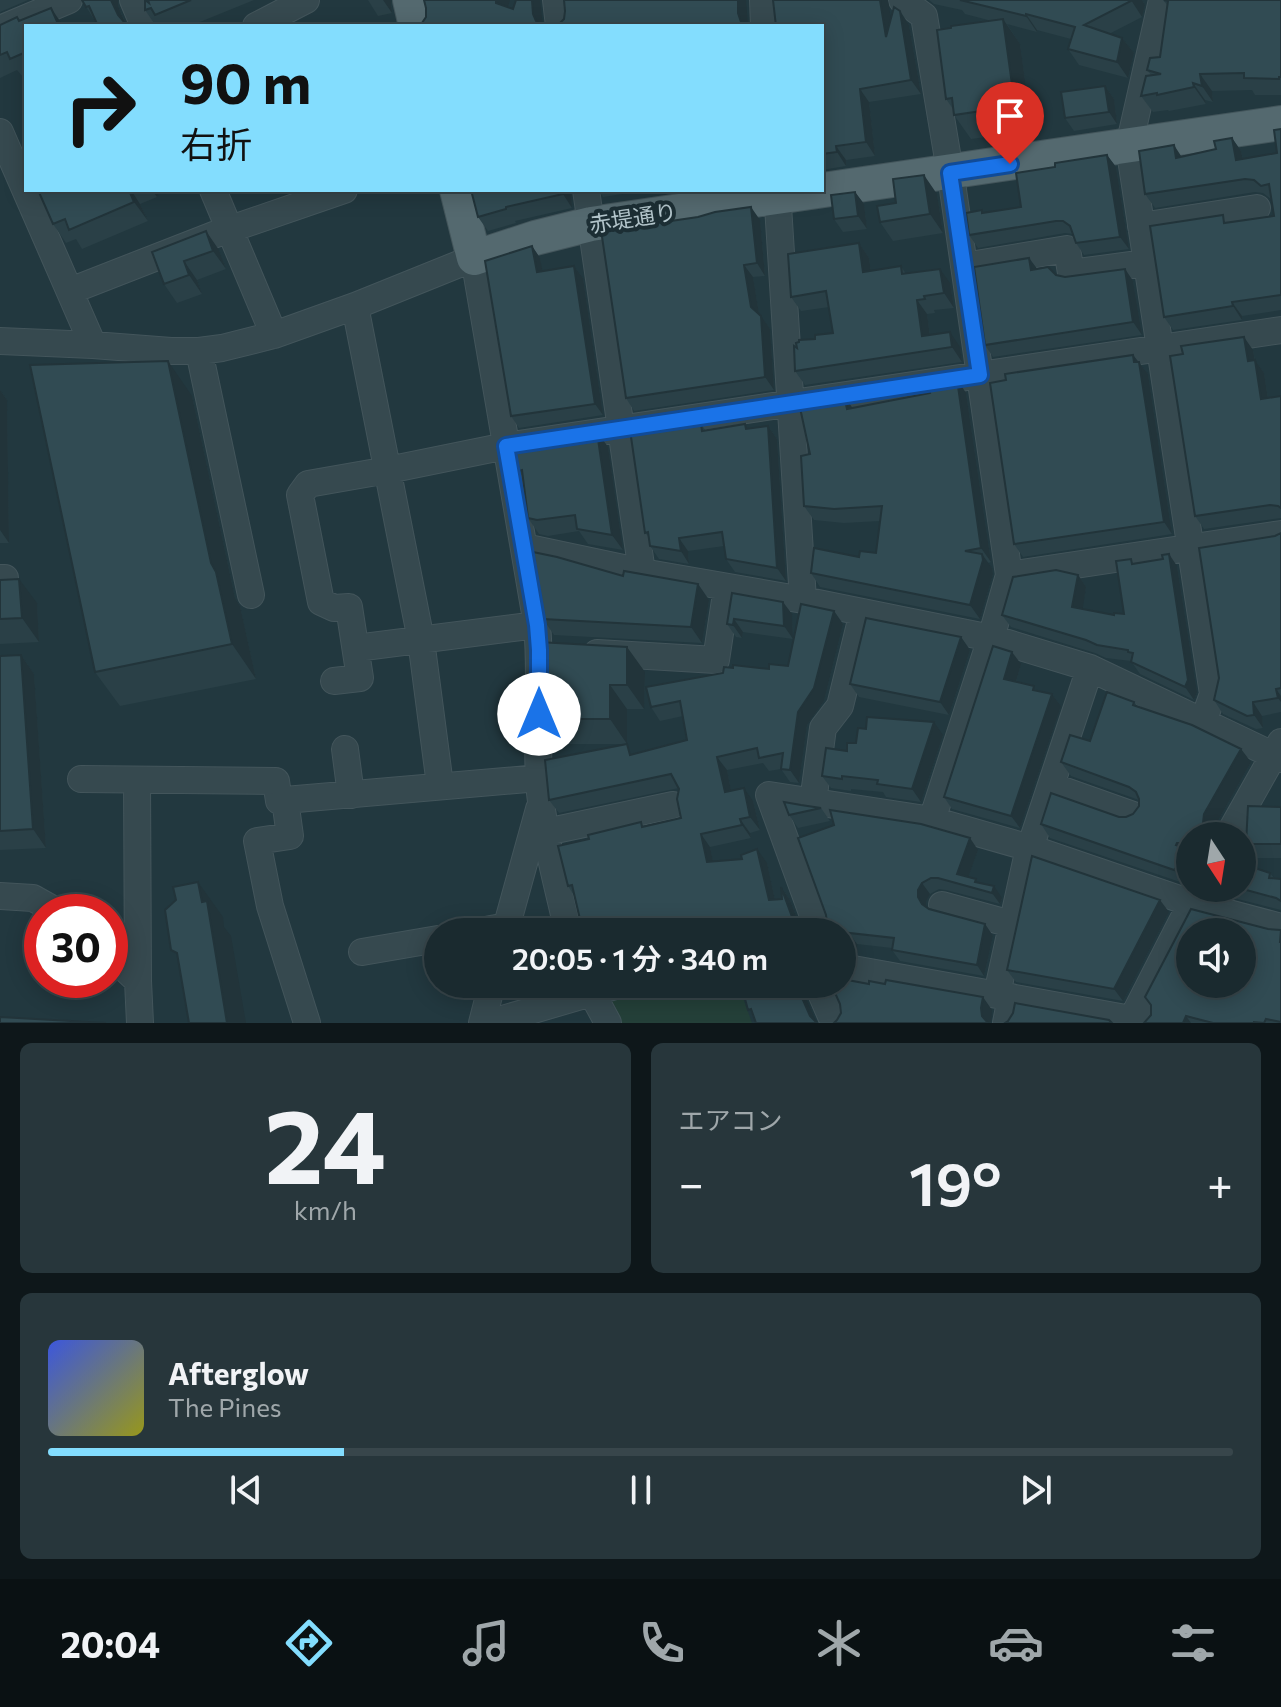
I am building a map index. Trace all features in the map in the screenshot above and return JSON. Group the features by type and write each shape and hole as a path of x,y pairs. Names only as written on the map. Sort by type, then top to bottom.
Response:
{"main road":[{"path":"410,0 416,24"},
{"name":"赤堤通り","path":"824,188 950,173 1281,123"},
{"path":"458,192 474,258"},
{"name":"赤堤通り","path":"474,258 562,230 777,193"}],"street":[{"path":"0,29 69,0"},
{"path":"133,0 143,24"},
{"path":"556,0 559,24"},
{"path":"763,0 764,24"},
{"path":"902,0 924,16 1009,575 932,820"},
{"path":"1162,0 1129,146 1213,694 1203,722"},
{"path":"260,24 301,1"},
{"path":"0,132 24,187"},
{"path":"26,192 93,345"},
{"path":"214,192 274,335"},
{"path":"70,291 230,229 338,192"},
{"path":"586,192 642,572"},
{"path":"777,193 803,600"},
{"path":"1141,226 1257,208"},
{"path":"964,266 1067,249 1071,273 1146,263"},
{"path":"474,258 538,638 540,790 565,918"},
{"name":"赤堤通り","path":"0,341 199,351 246,343 355,306 474,258"},
{"path":"355,306 421,640 440,785"},
{"path":"334,681 360,678 349,607 334,608 321,602 300,495 308,484 506,446 1281,330"},
{"path":"199,351 251,595"},
{"path":"1009,575 1281,534"},
{"path":"524,547 991,638 1090,668 1203,722 1279,752 1236,822"},
{"path":"356,648 421,640 538,638 716,660 727,587"},
{"path":"813,802 823,728 840,706 863,612"},
{"path":"1004,1005 1011,924 1030,848 1090,668"},
{"path":"345,749 351,795"},
{"path":"81,779 276,781 279,801 440,785 540,790"},
{"path":"137,780 140,1023"},
{"path":"1051,786 1133,815"},
{"path":"509,918 540,790"},
{"path":"814,918 769,795 932,820 1176,890"},
{"path":"285,800 290,836 257,841 270,906 307,1023"},
{"path":"546,832 673,805"},
{"path":"0,896 24,897"},
{"path":"856,970 1004,1005 1135,1022 1192,902"},
{"path":"1212,902 1281,927"},
{"path":"942,905 1011,924"},
{"path":"362,952 424,941"},
{"path":"128,972 138,981"},
{"path":"482,1023 488,998"},
{"path":"489,1023 560,998"},
{"path":"594,998 608,1023"},
{"path":"823,998 834,1023"}],"green space":[{"path":"614,998 743,998 752,1023 617,1023 609,1010"}],"building":[{"path":"82,0 111,0 125,23 97,24 89,6 86,7"},
{"path":"145,0 149,3 148,0 191,0 155,15 151,8 145,10"},
{"path":"424,0 496,0 496,3 513,9 516,0 532,0 533,14 540,24 422,24 426,8"},
{"path":"564,0 738,0 742,24 559,24 564,19"},
{"path":"773,0 880,0 886,37 894,7 900,11 911,80 860,89 866,142 836,146 837,152 824,154 824,24 776,24"},
{"path":"960,0 1131,1 1084,25 1122,38 1117,62 1068,49 1075,27"},
{"path":"1164,0 1281,0 1281,77 1244,78 1244,73 1200,74 1202,86 1193,83 1194,87 1141,96 1146,76 1161,74 1147,70 1150,58 1160,57 1168,1"},
{"path":"51,8 58,24 24,24 24,53 10,59 7,52 0,55 0,25 17,17 19,21"},
{"path":"1003,19 1015,106 954,115 952,98 946,99 937,30"},
{"path":"1105,86 1109,112 1065,118 1061,92"},
{"path":"1281,129 1281,295 1164,317 1150,226 1223,215 1224,223 1274,216 1269,184 1261,186 1254,180 1145,194 1139,151 1174,145 1176,158 1216,149 1214,141 1232,138 1236,160 1277,153 1274,130"},
{"path":"1107,155 1120,237 1076,243 1070,226 1063,221 969,235 966,213 1021,207 1016,173"},
{"path":"924,175 930,214 880,222 877,206 896,203 893,179"},
{"path":"39,192 130,192 134,202 69,230 65,219 53,224"},
{"path":"472,192 562,192 563,194 478,217"},
{"path":"855,192 858,216 834,219 831,195"},
{"path":"751,207 757,263 744,265 751,307 761,316 765,377 626,398 601,230"},
{"path":"206,231 213,251 184,261 189,275 164,284 152,252"},
{"path":"859,243 863,272 901,266 902,274 940,269 944,293 917,300 922,336 950,332 952,347 795,371 794,346 797,348 799,340 833,333 826,291 791,297 788,254"},
{"path":"532,246 537,272 574,266 595,404 511,416 485,261"},
{"path":"1029,258 1031,270 1048,267 1056,275 1065,277 1125,269 1133,322 985,345 974,267"},
{"path":"1244,337 1248,361 1255,360 1261,399 1281,396 1281,508 1270,505 1195,516 1170,356 1183,354 1181,346"},
{"path":"1133,355 1134,362 1139,362 1164,522 1014,544 990,383 1006,380 1005,374"},
{"path":"168,361 211,563 216,572 232,644 95,672 30,365"},
{"path":"957,379 981,548 965,551 982,554 983,560 970,605 811,573 814,548 859,557 860,551 876,553 882,506 834,509 804,506 801,456 810,454 799,403 844,396 847,409 930,393 928,384"},
{"path":"668,424 669,429 701,424 702,431 745,424 746,429 768,426 777,568 726,559 722,532 679,538 681,551 650,546 648,532 645,533 630,430"},
{"path":"597,432 612,535 577,529 575,515 537,520 528,518 522,470 519,471 514,444"},
{"path":"1281,533 1281,688 1276,689 1278,698 1253,702 1254,715 1247,716 1214,700 1219,678 1199,548"},
{"path":"533,552 623,576 624,571 698,584 691,627 543,619"},
{"path":"1169,554 1188,680 1185,687 1131,662 1133,653 1128,650 1097,645 1002,615 1013,577 1056,570 1078,575 1072,607 1124,614 1116,561 1131,559 1132,564 1163,559 1162,555"},
{"path":"19,579 22,618 0,619 0,580"},
{"path":"732,593 783,602 784,626 734,619 733,625 727,624"},
{"path":"801,604 834,611 814,688 798,712 790,770 781,769 783,753 759,758 757,748 717,757 725,792 744,788 750,817 740,819 742,825 701,834 707,862 742,859 741,855 757,849 769,900 782,899 781,887 792,918 580,918 558,846 641,822 642,827 681,818 677,799 679,789 671,774 549,800 545,760 627,744 630,755 687,740 680,701 651,707 646,687 723,673 724,667 733,668 733,665 769,669 769,664 788,666"},
{"path":"866,618 961,637 940,702 850,684"},
{"path":"538,642 627,647 627,685 610,685 610,719 537,719"},
{"path":"993,646 1012,652 1004,679 1052,694 1011,816 944,797"},
{"path":"21,655 33,829 0,831 0,656"},
{"path":"1107,692 1134,702 1133,705 1192,725 1241,749 1204,814 1203,822 1176,822 1174,870 1041,824 1051,793 1119,817 1133,814 1139,806 1136,792 1129,787 1061,762 1070,735 1090,741"},
{"path":"867,717 934,722 912,789 877,784 878,780 822,776 826,748 847,751 847,743 856,743 858,728 866,729"},
{"path":"784,802 801,805 821,808 789,815"},
{"path":"1248,806 1281,807 1281,844 1256,844 1256,822 1247,822"},
{"path":"830,810 921,824 970,838 957,874 994,886 992,893 931,878 922,883 918,897 929,909 985,924 977,965 892,950 894,938 856,934 856,918 826,918 798,838 834,825"},
{"path":"1032,856 1160,900 1114,989 1007,970"},
{"path":"1256,868 1270,873 1269,878 1281,879 1281,901 1256,893"},
{"path":"198,882 202,902 207,901 227,1023 189,1023 177,953 171,950 165,910 176,900 173,887"},
{"path":"1191,909 1226,918 1186,918"},
{"path":"1256,926 1281,930 1281,1022 1266,1019 1264,1023 1213,1023 1186,1016 1183,1023 1144,1023 1151,1015 1151,1005 1145,997 1176,938 1176,998 1256,998"},
{"path":"886,980 983,997 982,1016 988,1023 834,1023 841,1013 837,998 856,998 856,982 885,984"},
{"path":"745,998 802,998 810,1016 817,1023 756,1023 751,1009 748,1010"},
{"path":"1015,1003 1112,1023 1005,1023 1013,1013"},
{"path":"0,1017 106,1023 0,1023"}],"route":[{"path":"539,714 537,625 506,446 980,375 950,173 1010,164"}]}
